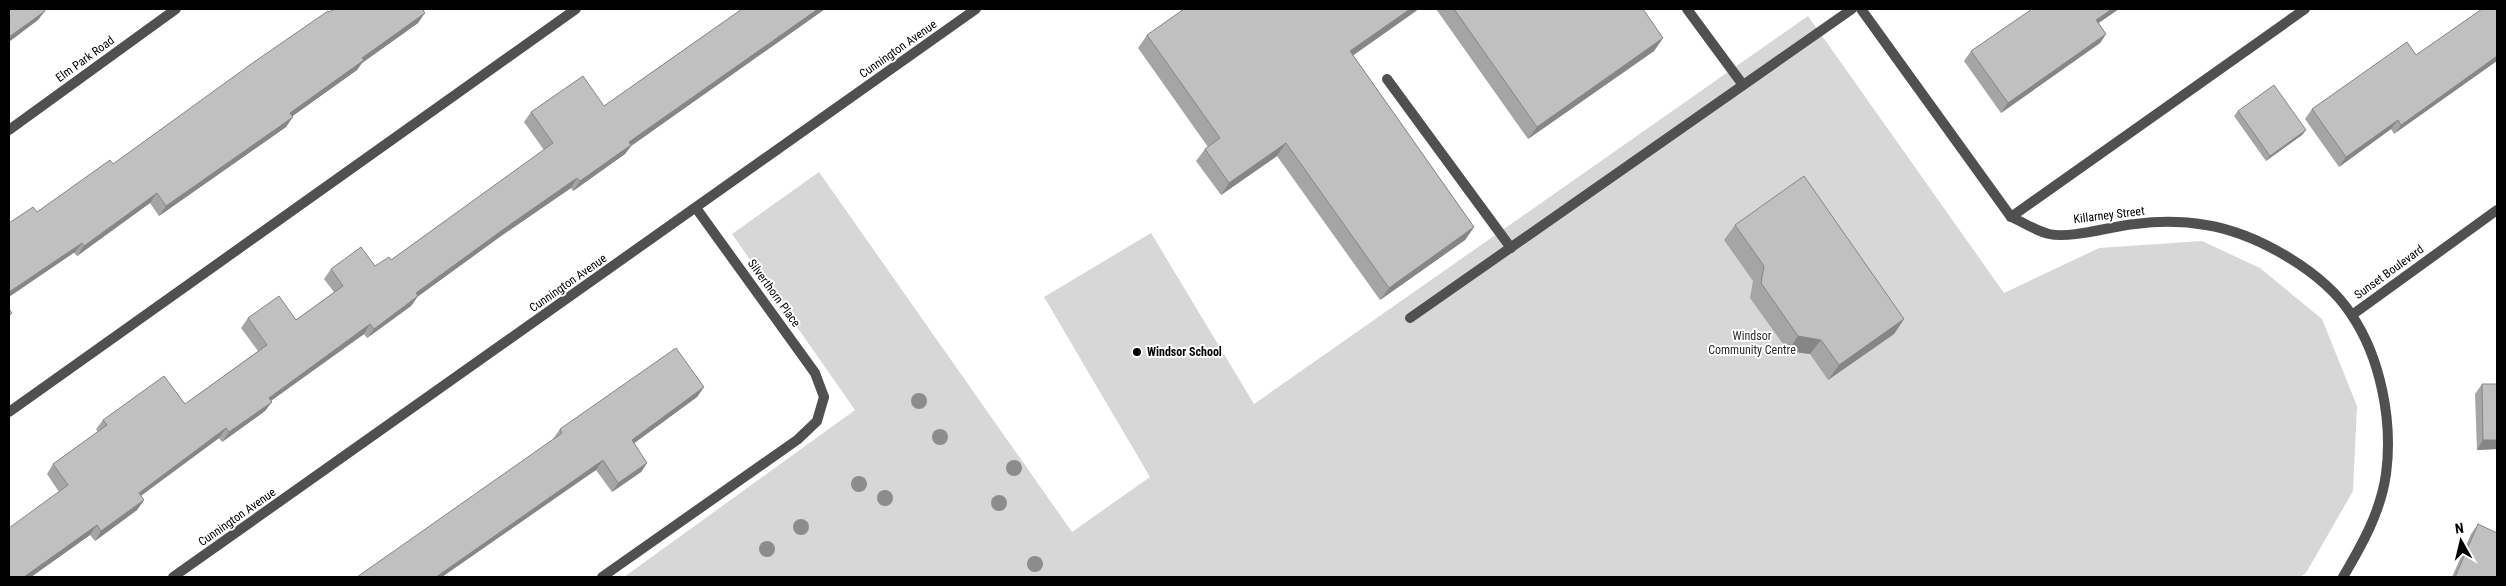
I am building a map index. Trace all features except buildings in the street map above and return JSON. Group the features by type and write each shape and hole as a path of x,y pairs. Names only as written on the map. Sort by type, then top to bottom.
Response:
{"street":[{"name":"Elm Park Road","path":"9,130 176,9"},
{"path":"9,412 576,9"},
{"name":"Cunnington Avenue","path":"173,577 976,9"},
{"path":"1687,9 1743,85"},
{"path":"1410,318 1852,9"},
{"path":"1861,9 2011,217 2305,9"},
{"path":"1387,79 1510,248"},
{"name":"Silverthorn Place","path":"602,577 797,440 817,421 824,398 815,373 696,208"},
{"name":"Sunset Boulevard","path":"2342,577 2378,508 2386,473 2387,436 2383,395 2376,369 2352,314 2497,210"},
{"name":"Killarney Street","path":"2011,217 2050,234 2089,232 2135,224 2174,221 2207,225 2243,234 2279,252 2311,274 2340,300 2352,314"}],"green space":[{"name":"Windsor Community Centre","path":"1808,16 2004,293 2099,248 2202,241 2260,268 2322,319 2357,406 2353,491 2306,573 2300,577 624,577 855,410 732,234 819,172 1072,532 1150,477 1044,297 1151,233 1254,404"}],"place":[{"name":"Windsor School","path":"1137,352"}]}
